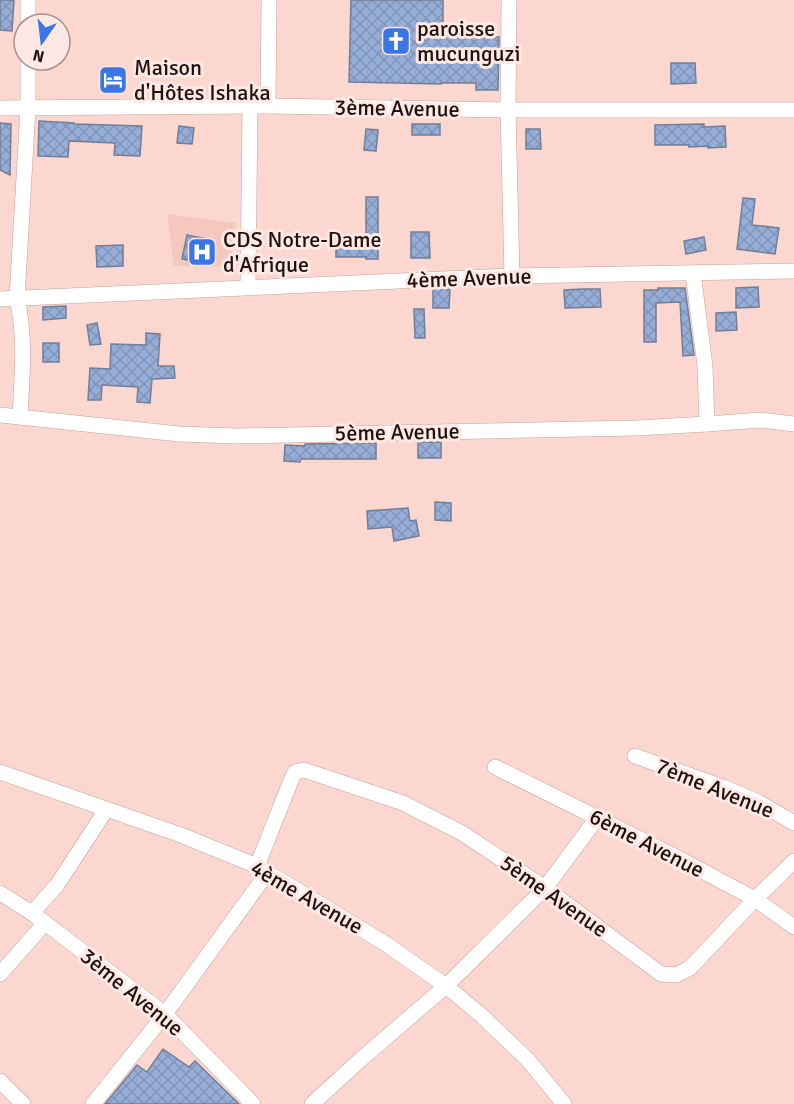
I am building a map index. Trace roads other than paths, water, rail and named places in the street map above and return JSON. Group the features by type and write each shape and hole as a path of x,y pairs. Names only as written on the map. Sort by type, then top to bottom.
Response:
{"street":[{"path":"268,0 268,106"},
{"path":"509,0 508,110 512,276"},
{"path":"20,417 23,352 22,320 17,298 28,72"},
{"path":"248,288 250,106"},
{"name":"3ème Avenue","path":"0,108 268,106 508,110 794,110"},
{"name":"4ème Avenue","path":"0,299 512,276 794,271"},
{"path":"693,273 705,366 706,424"},
{"name":"5ème Avenue","path":"0,415 179,434 236,436 637,428 761,420 794,424"},
{"name":"7ème Avenue","path":"635,756 723,787 758,802 794,823"},
{"name":"6ème Avenue","path":"495,767 755,899 794,927"},
{"name":"5ème Avenue","path":"263,869 291,778 295,772 304,770 403,803 462,833 545,888 661,974 676,975 690,968 755,899"},
{"name":"4ème Avenue","path":"0,772 181,835 263,869 386,944 446,986 482,1016 528,1060 564,1104"},
{"path":"32,913 57,885 105,810"},
{"path":"312,1104 446,986 545,888 597,818"},
{"path":"755,899 794,861"},
{"path":"93,1104 165,1014 263,869"},
{"name":"3ème Avenue","path":"0,893 32,913 165,1014 254,1104"},
{"path":"0,974 45,923"},
{"path":"0,1081 24,1104"}],"place":[{"name":"paroisse mucunguzi","path":"396,41"},
{"name":"Maison d'Hôtes Ishaka","path":"113,80"},
{"name":"CDS Notre-Dame d'Afrique","path":"202,252"}]}
